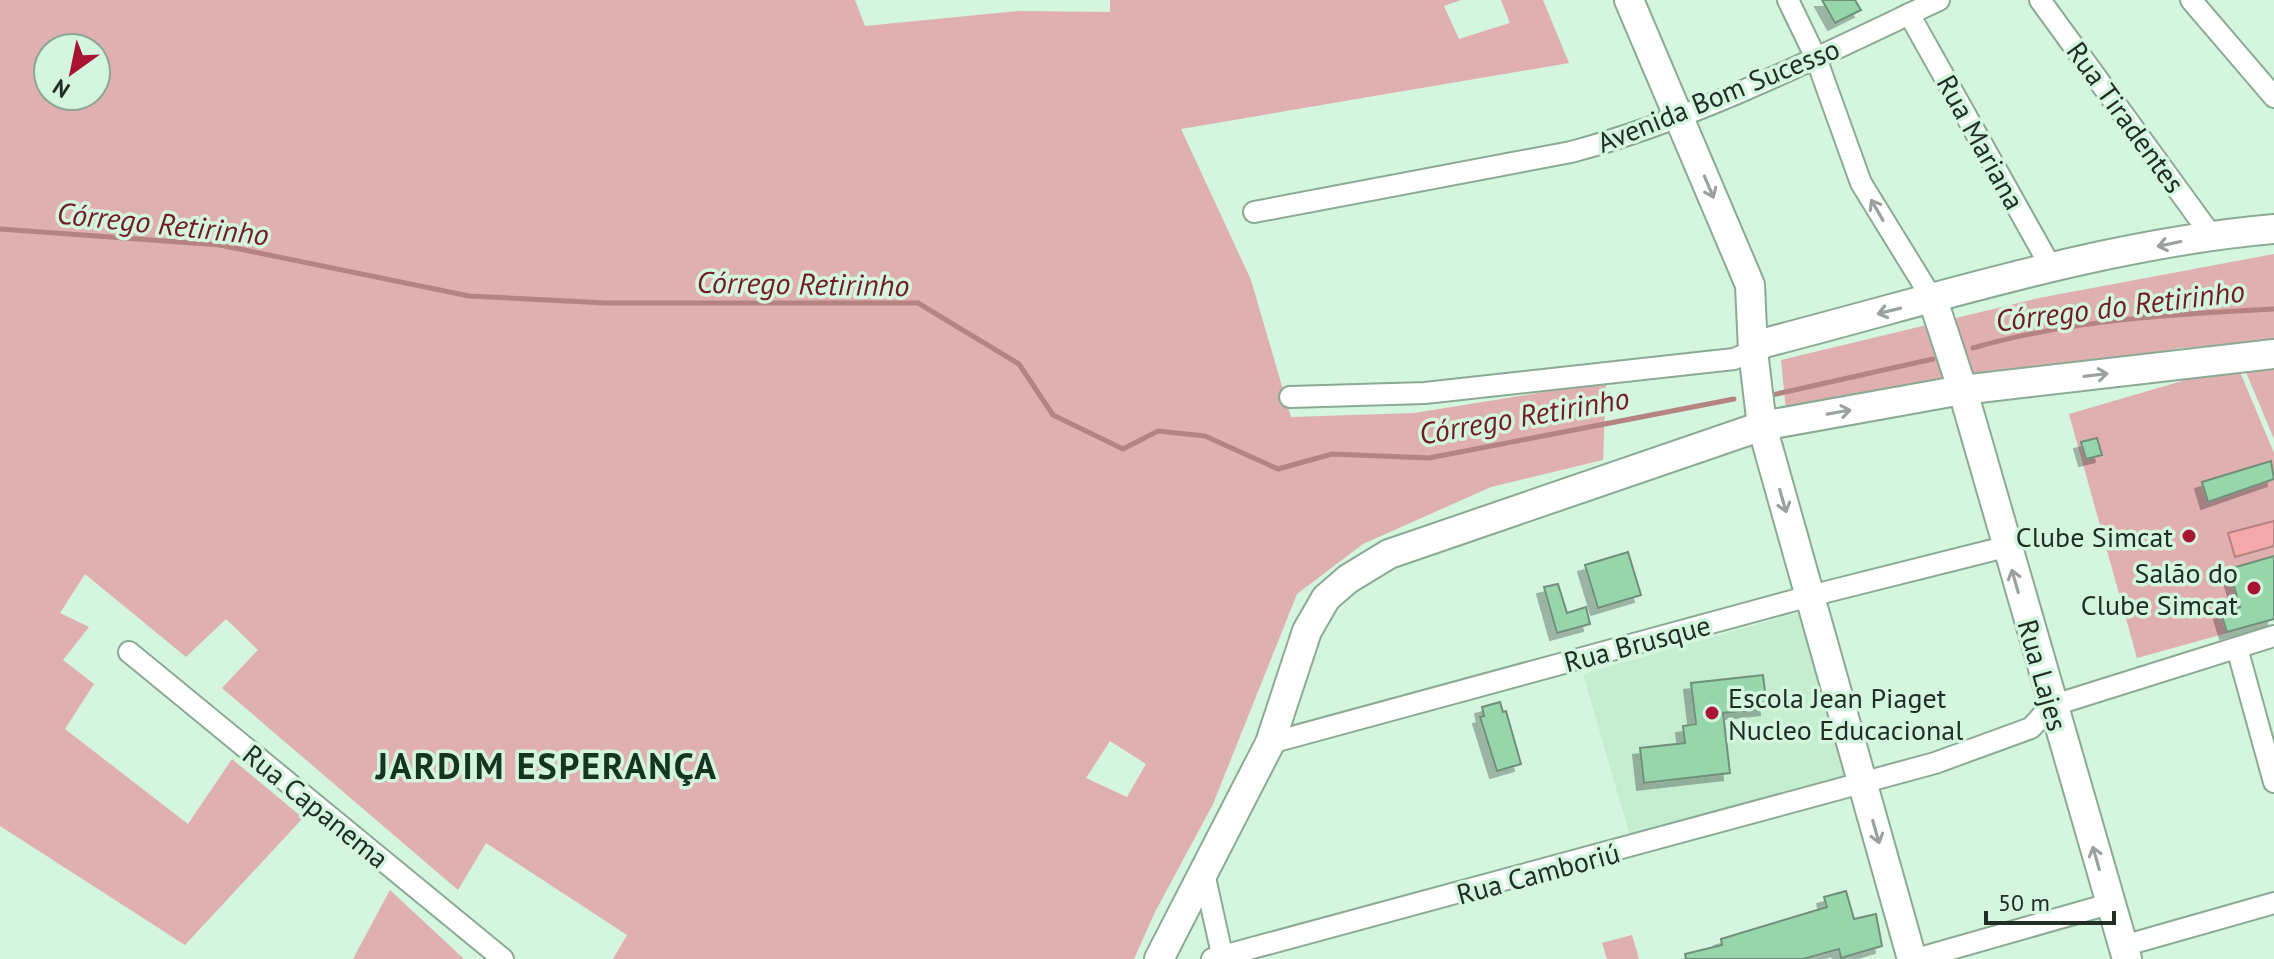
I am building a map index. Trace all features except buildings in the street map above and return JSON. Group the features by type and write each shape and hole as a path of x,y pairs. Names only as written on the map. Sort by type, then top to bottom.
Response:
{"street":[{"path":"1629,0 1750,285 1753,351 1762,426 1914,959 2109,904"},
{"path":"1788,0 1816,58 1861,183 1933,300"},
{"name":"Avenida Bom Sucesso","path":"1254,212 1571,152 1621,138 1816,58 1939,0"},
{"name":"Rua Tiradentes","path":"2040,0 2211,235"},
{"path":"2191,0 2274,97"},
{"name":"Rua Mariana","path":"1909,14 2052,269"},
{"path":"1290,397 1425,393 1734,359 1764,343 2052,269 2211,235 2274,229"},
{"name":"Rua Lajes","path":"1933,300 2125,952"},
{"path":"1159,959 1270,743 1307,631 1326,598 1348,579 1389,554 1762,426 1962,390 2274,354"},
{"name":"Rua Brusque","path":"1270,743 1810,596 2005,547"},
{"path":"2051,706 2274,636"},
{"path":"2237,648 2274,782"},
{"name":"Rua Capanema","path":"129,652 503,959"},
{"name":"Rua Camboriú","path":"1219,959 1935,763 2031,728 2051,706"},
{"path":"1204,873 1219,959"},
{"path":"2125,952 2274,903"}],"shaded area":[{"path":"0,0 855,0 865,26 1019,11 1110,12 1110,0 1461,0 1444,6 1459,39 1510,23 1501,0 1543,0 1569,63 1181,129 1251,280 1291,417 1414,413 1606,382 1603,460 1491,487 1363,544 1297,594 1213,804 1155,912 1134,959 613,959 627,935 486,843 458,890 222,688 258,650 226,619 186,657 85,574 60,613 89,627 63,660 94,684 65,729 188,824 232,759 303,818 185,945 0,826","holes":["1110,741 1146,764 1127,797 1086,778"]},
{"path":"2274,254 2274,343 2181,348 1786,410 1781,360 2039,298"},
{"path":"2274,361 2274,439 2243,365"},
{"name":"Clube Simcat","path":"2237,365 2274,453 2274,620 2137,658 2069,414"},
{"path":"2274,521 2274,546 2235,557 2228,533"},
{"name":"Escola Jean Piaget Nucleo Educacional","path":"1800,612 1847,775 1630,836 1583,674"},
{"path":"390,890 464,959 353,959"},
{"path":"1632,935 1639,959 1607,959 1602,943"}],"waterway":[{"name":"Córrego Retirinho","path":"0,229 220,245 469,296 606,303 918,303 1019,364 1053,415 1123,449 1158,431 1205,436 1278,469 1332,454 1429,458 1734,399"},
{"name":"Córrego do Retirinho","path":"1973,348 2084,325 2160,316 2274,309"},
{"path":"1772,395 1933,359"}],"place":[{"name":"Clube Simcat","path":"2189,536"},
{"name":"Salão do Clube Simcat","path":"2254,588"},
{"name":"Escola Jean Piaget Nucleo Educacional","path":"1712,713"}],"district":[{"name":"JARDIM ESPERANÇA","path":"547,765"}]}
